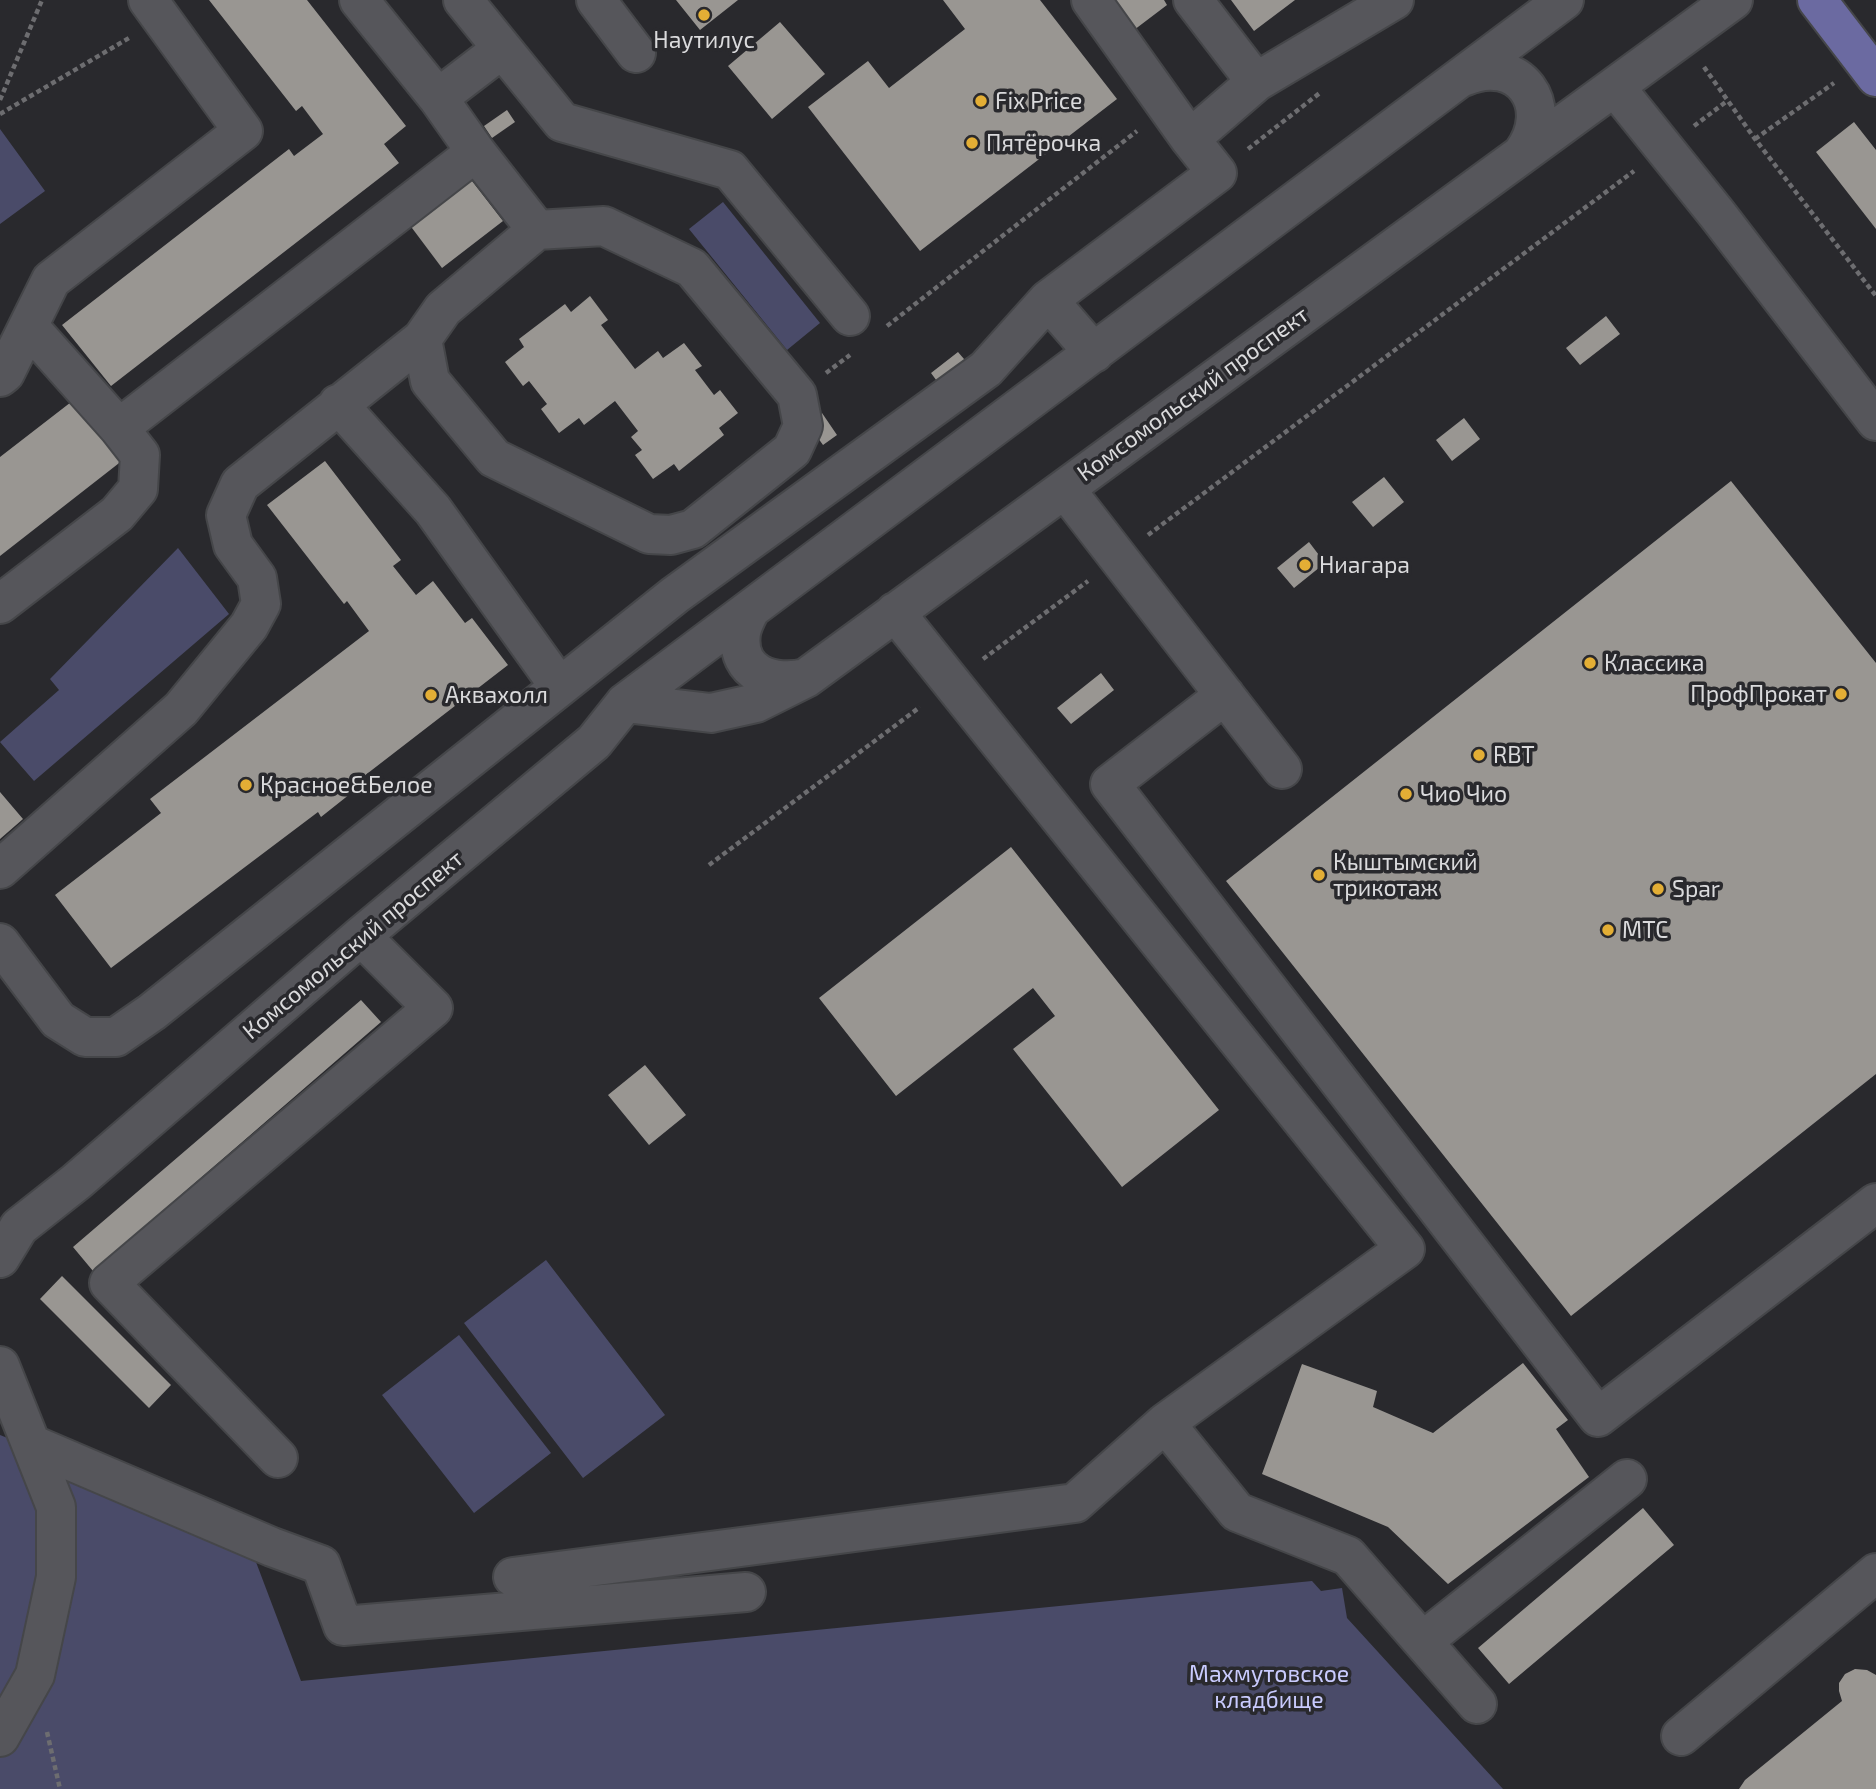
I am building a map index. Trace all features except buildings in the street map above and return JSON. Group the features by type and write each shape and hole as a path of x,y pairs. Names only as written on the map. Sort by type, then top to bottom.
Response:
{"main road":[{"path":"1817,0 1870,70"}],"street":[{"path":"359,0 438,98 475,152 537,230"},
{"path":"463,0 562,122 730,170 850,316"},
{"path":"596,0 636,53"},
{"path":"0,943 58,1020 85,1037 116,1037 152,1012 675,595 986,369 1048,300 1217,173 1091,0"},
{"path":"1193,0 1256,82"},
{"path":"1190,139 1256,82 1394,0"},
{"name":"Комсомольский проспект","path":"0,1258 19,1227 76,1182 361,936 594,742 625,703 1564,0"},
{"name":"Комсомольский проспект","path":"625,703 711,713 757,703 806,678 1733,0"},
{"path":"0,377 5,373 51,280 243,131 155,10"},
{"path":"438,98 502,49"},
{"path":"1463,77 1478,71 1494,70 1509,74 1522,83 1532,95 1537,110 1537,126 1522,154"},
{"path":"1615,87 1876,421"},
{"path":"120,428 475,152"},
{"path":"0,869 181,709 249,626 261,604 257,578 233,545 226,515 240,484 422,340 443,309 537,230 604,226 692,268 797,396 803,426 792,450 694,529 671,535 649,534 494,458 430,381 422,340"},
{"path":"1048,300 1094,353"},
{"path":"0,604 117,514 138,489 140,455 120,428 29,327"},
{"path":"338,404 433,510 559,686"},
{"path":"1065,489 1282,769"},
{"path":"675,595 760,603 741,631 741,645 751,666 762,677 776,681 790,682 806,678"},
{"path":"513,1577 1074,1503 1165,1423 1405,1249 895,612"},
{"path":"1225,695 1110,784 1598,1417 1876,1203"},
{"path":"278,1458 109,1283 433,1008 361,936"},
{"path":"0,1366 56,1507 56,1577 35,1675 0,1737"},
{"path":"1165,1423 1237,1512 1349,1556 1477,1704"},
{"path":"31,1444 272,1547 321,1565 343,1626 746,1592"},
{"path":"1423,1641 1627,1479"},
{"path":"1681,1737 1876,1573"}],"path":[{"path":"0,100 42,0"},
{"path":"0,114 155,10"},
{"path":"1870,70 1755,139 1876,296"},
{"path":"709,864 1727,101"},
{"path":"914,305 1168,107"}],"green space":[{"path":"0,129 45,191 0,224"},
{"path":"723,202 820,323 787,350 689,229"},
{"path":"178,548 229,614 34,781 0,742 59,690 50,679"},
{"path":"546,1260 665,1415 583,1478 464,1323"},
{"path":"459,1335 551,1453 474,1513 382,1395"},
{"name":"Махмутовское кладбище","path":"0,1435 245,1533 301,1681 1312,1581 1321,1591 1342,1588 1347,1618 1503,1789 0,1789"}],"place":[{"name":"Наутилус","path":"704,15"},
{"name":"Fix Price","path":"981,101"},
{"name":"Пятёрочка","path":"972,143"},
{"name":"Ниагара","path":"1305,565"},
{"name":"Классика","path":"1590,663"},
{"name":"ПрофПрокат","path":"1841,694"},
{"name":"Аквахолл","path":"431,695"},
{"name":"RBT","path":"1479,755"},
{"name":"Красное&Белое","path":"246,785"},
{"name":"Чио Чио","path":"1406,794"},
{"name":"Кыштымский трикотаж","path":"1319,875"},
{"name":"Spar","path":"1658,889"},
{"name":"МТС","path":"1608,930"}]}
